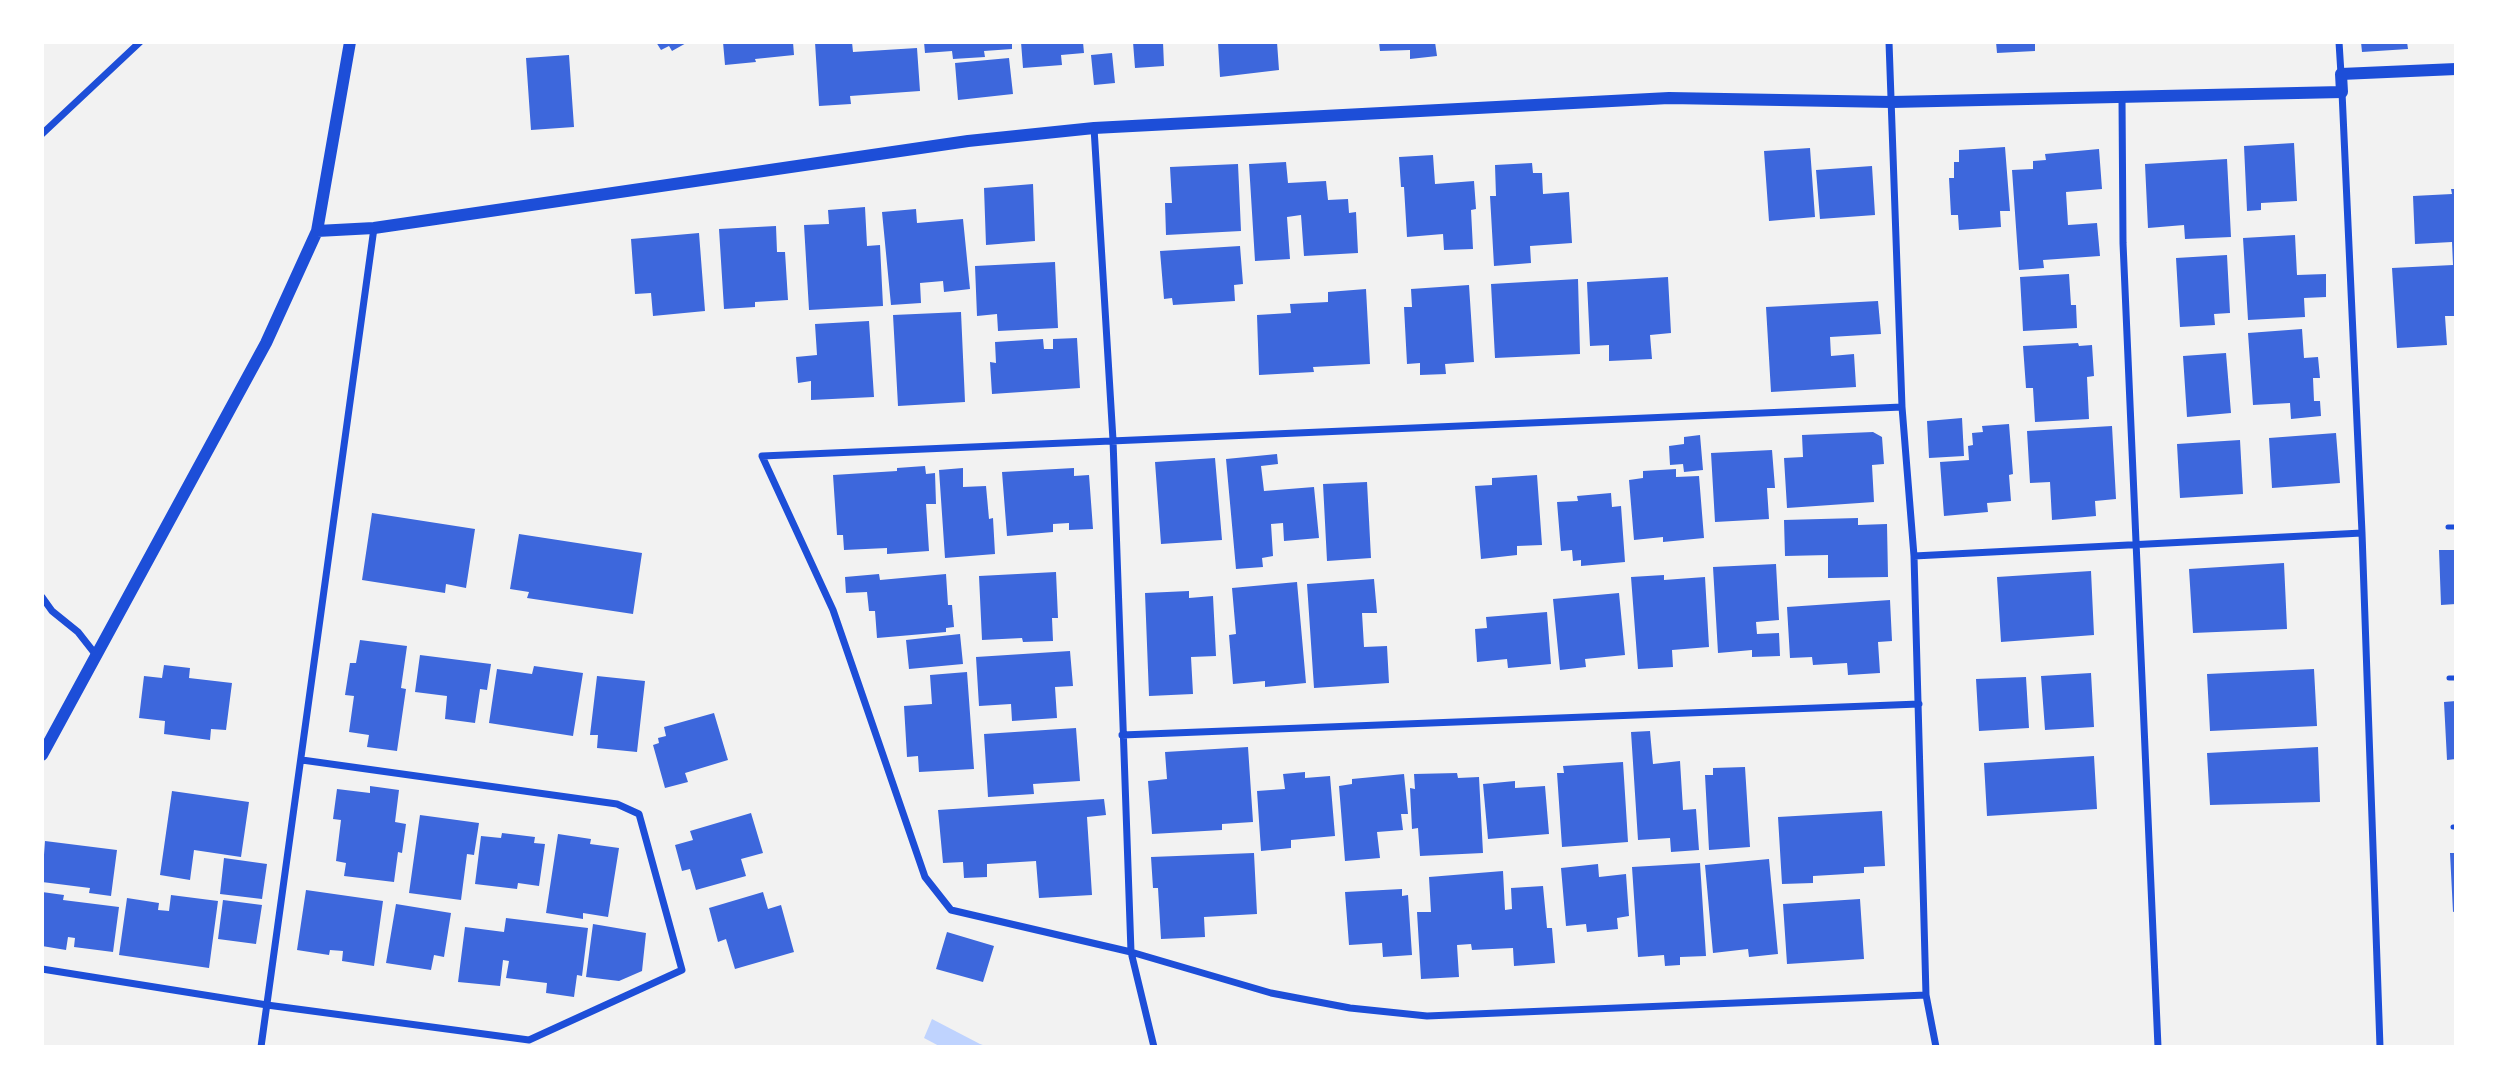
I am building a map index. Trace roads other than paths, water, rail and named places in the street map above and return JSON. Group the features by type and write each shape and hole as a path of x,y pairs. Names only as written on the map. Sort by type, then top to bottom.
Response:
{"street":[{"path":"42,134 140,42"},
{"path":"42,755 266,343 317,231 350,42"},
{"path":"1889,42 1902,407 1914,556 1926,995 1936,1047"},
{"path":"2339,42 2362,533 2380,1047"},
{"path":"2341,74 2456,69"},
{"path":"317,231 374,228 968,141 1094,128 1669,98 1892,103 2342,92"},
{"path":"2122,97 2123,243 2158,1047"},
{"path":"1094,128 1113,440 1131,952 1154,1047"},
{"path":"261,1047 374,228"},
{"path":"1902,407 761,456 833,610 925,877 951,910 1131,952 1271,993 1350,1008 1427,1016 1926,995"},
{"path":"1914,556 2362,533"},
{"path":"42,597 52,611 78,632 96,654"},
{"path":"1122,735 1919,704"},
{"path":"42,969 267,1005 530,1040 681,970 639,814 617,804 302,760"}],"lane":[{"path":"2448,527 2456,527"}],"water":[{"path":"932,1019 989,1047 941,1047 924,1038"}]}
